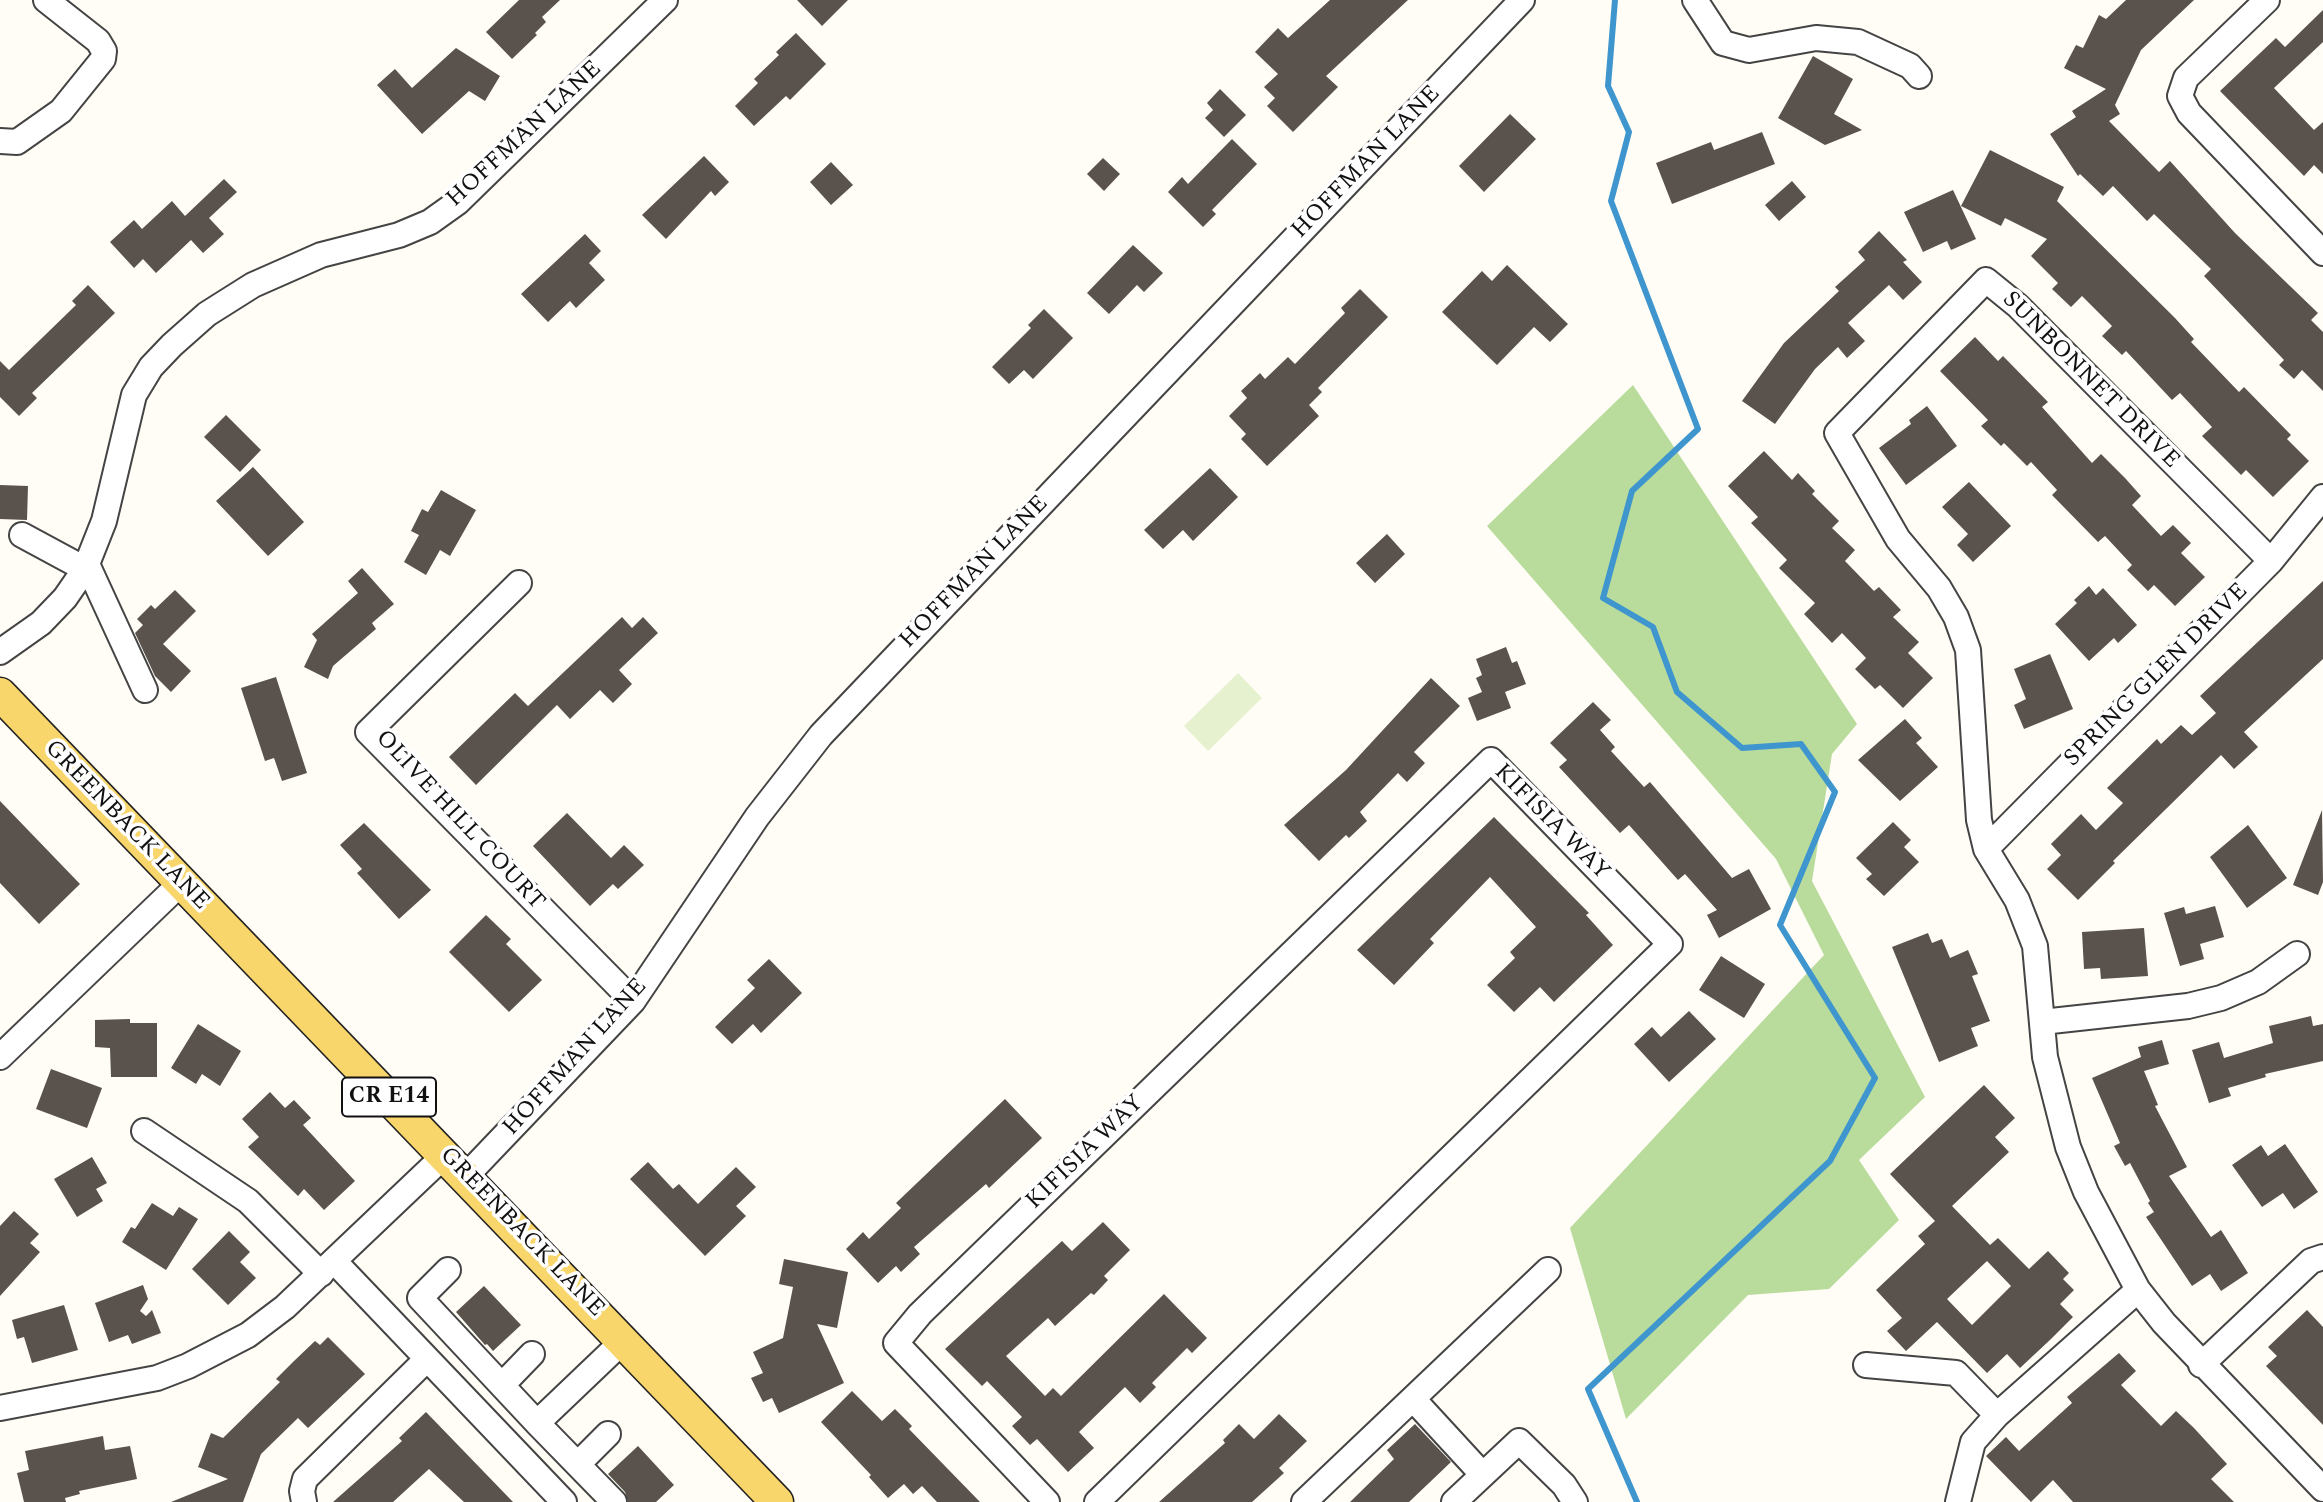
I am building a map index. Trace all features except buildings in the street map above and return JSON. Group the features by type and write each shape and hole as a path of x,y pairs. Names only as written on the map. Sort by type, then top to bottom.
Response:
{"main road":[{"name":"GREENBACK LANE","path":"0,694 777,1502"}],"street":[{"path":"0,141 17,142 61,111 103,59 104,51 98,41 46,0"},
{"name":"HOFFMAN LANE","path":"0,652 41,623 65,598 86,566 104,520 134,395 151,367 172,345 207,314 253,285 321,255 398,235 430,222 449,209 665,0"},
{"name":"HOFFMAN LANE","path":"0,1408 156,1378 188,1366 248,1335 285,1307 328,1267 456,1166 633,1001 757,817 821,735 1522,0"},
{"path":"1695,0 1723,43 1749,50 1816,38 1857,41 1910,66 1919,76"},
{"path":"2267,0 2186,78 2180,96 2189,113 2323,254"},
{"name":"SUNBONNET DRIVE","path":"2271,561 2018,306 1986,280 1838,433 1898,539 1939,588 1956,617 1968,650 1979,820 1986,849 2017,900 2032,936 2045,1057 2068,1147 2086,1192 2138,1290 2202,1365 2323,1489"},
{"name":"SPRING GLEN DRIVE","path":"1986,849 2271,561 2323,497"},
{"path":"22,536 86,566 145,690"},
{"name":"OLIVE HILL COURT","path":"519,583 368,732 633,1001"},
{"name":"KIFISIA WAY","path":"1047,1502 896,1343 920,1314 1491,760 1670,944 1097,1502"},
{"path":"0,1056 181,883"},
{"path":"2042,1022 2188,1006 2221,998 2258,982 2297,954"},
{"path":"144,1131 248,1200 328,1267 427,1359 564,1502"},
{"path":"2202,1365 2311,1261 2323,1257"},
{"path":"448,1270 420,1298 614,1502"},
{"path":"1304,1502 1548,1270"},
{"path":"1958,1502 1973,1442 1997,1415 2138,1290"},
{"path":"537,1423 624,1340"},
{"path":"503,1384 532,1354"},
{"path":"304,1502 302,1491 305,1479 427,1359"},
{"path":"1866,1364 1956,1373 1997,1415"},
{"path":"1413,1399 1482,1474"},
{"path":"578,1464 608,1434"},
{"path":"1454,1502 1519,1441 1562,1496"}],"green space":[{"path":"1633,385 1857,724 1832,754 1812,881 1925,1097 1859,1160 1899,1220 1829,1289 1748,1295 1626,1419 1570,1228 1824,955 1776,859 1487,526"},
{"path":"1238,673 1262,698 1208,751 1184,726"}],"waterway":[{"path":"1615,0 1608,86 1629,132 1611,201 1698,429 1632,491 1603,598 1653,627 1677,692 1742,748 1801,744 1835,792 1780,925 1875,1078 1830,1161 1588,1389 1637,1502"}]}
